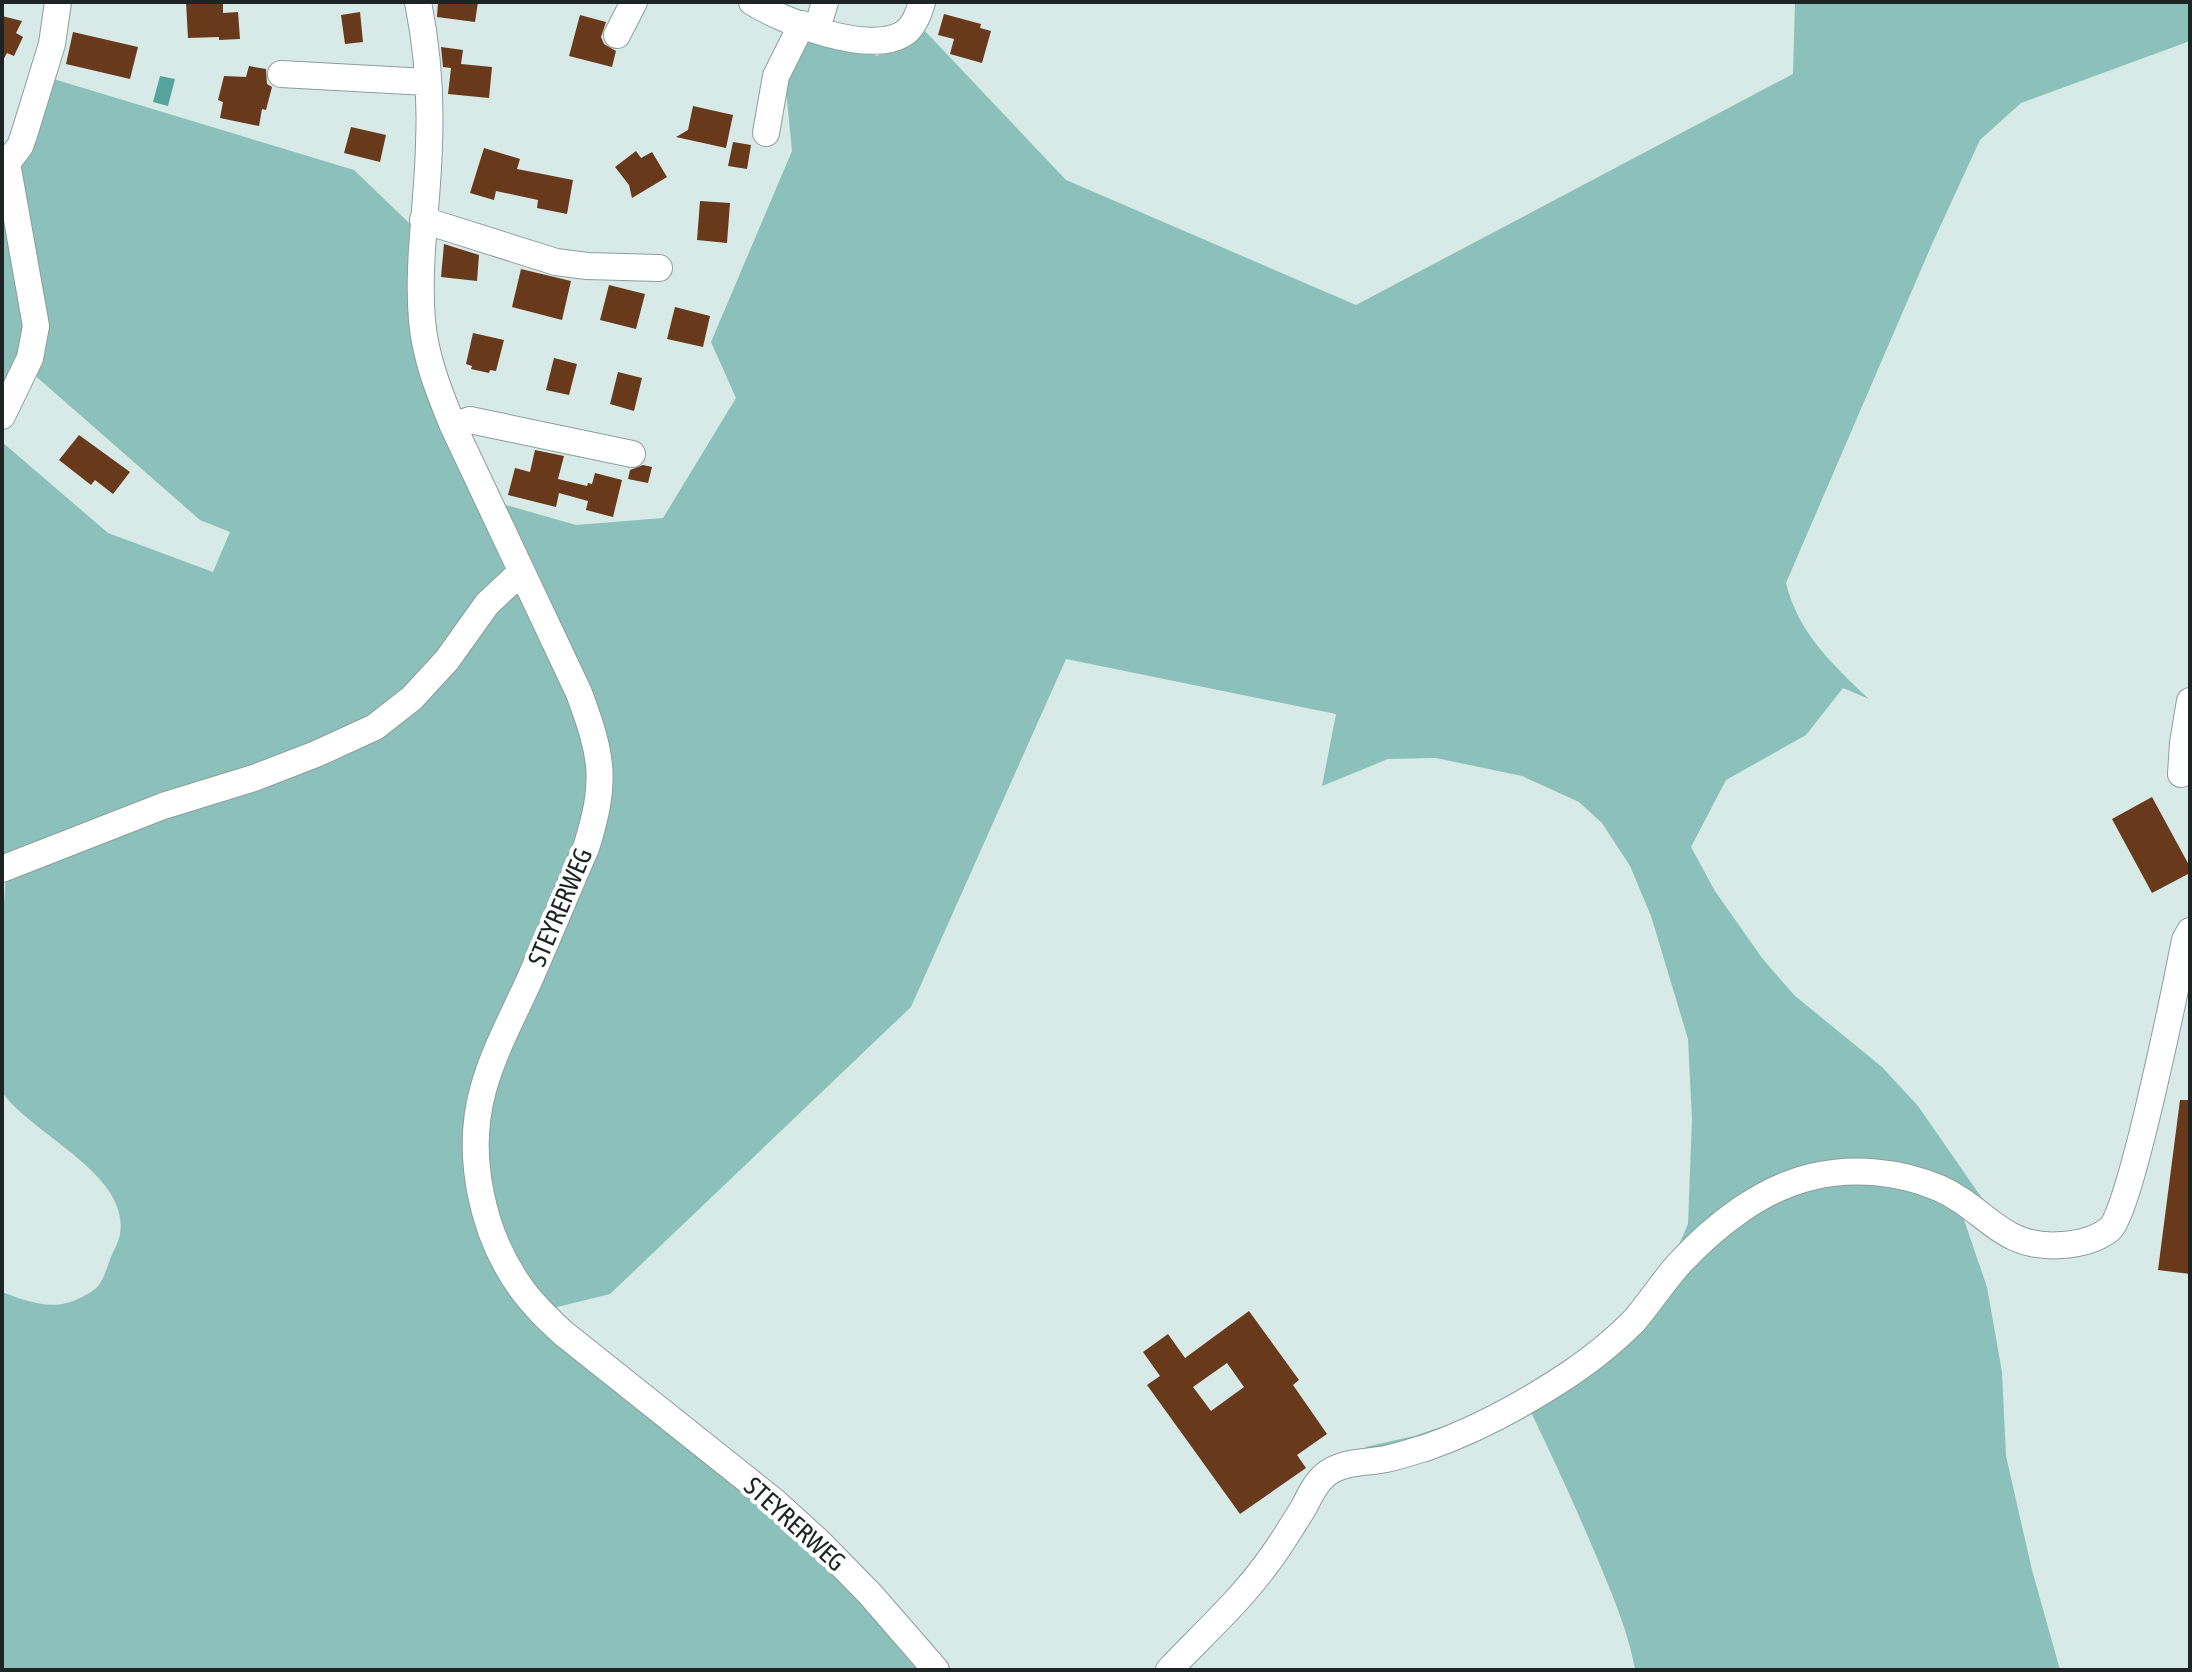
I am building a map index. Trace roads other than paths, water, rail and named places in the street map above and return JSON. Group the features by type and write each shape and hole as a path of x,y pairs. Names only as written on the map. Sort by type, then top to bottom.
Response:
{"street":[{"path":"2,416 30,358 36,326 4,161 20,146 24,135 52,44 58,2"},
{"name":"STEYRERWEG","path":"418,2 427,82 429,143 423,220 422,320 433,375 520,573 579,693 593,729 602,782 598,810 586,848 483,1089 474,1142 477,1171 495,1239 521,1288 563,1333 775,1502 870,1594 936,1670"},
{"path":"617,35 634,2"},
{"path":"752,2 773,14 810,27 871,42 906,33 918,15 922,2"},
{"path":"766,133 776,76 825,2"},
{"path":"281,74 427,82"},
{"path":"423,220 556,262 659,268"},
{"path":"453,426 470,420 632,454"},
{"path":"2,869 163,806 254,778 375,727 412,698 447,660 487,604 520,573"},
{"path":"2181,774 2190,701"},
{"path":"1169,1670 1268,1563 1323,1476 1350,1464 1386,1459 1448,1439 1499,1417 1541,1393 1610,1344 1698,1245 1743,1209 1780,1188 1805,1178 1832,1173 1886,1174 1917,1180 1958,1199 2007,1235 2050,1246 2076,1244 2095,1238 2114,1226 2135,1165 2185,940 2190,931"}]}
